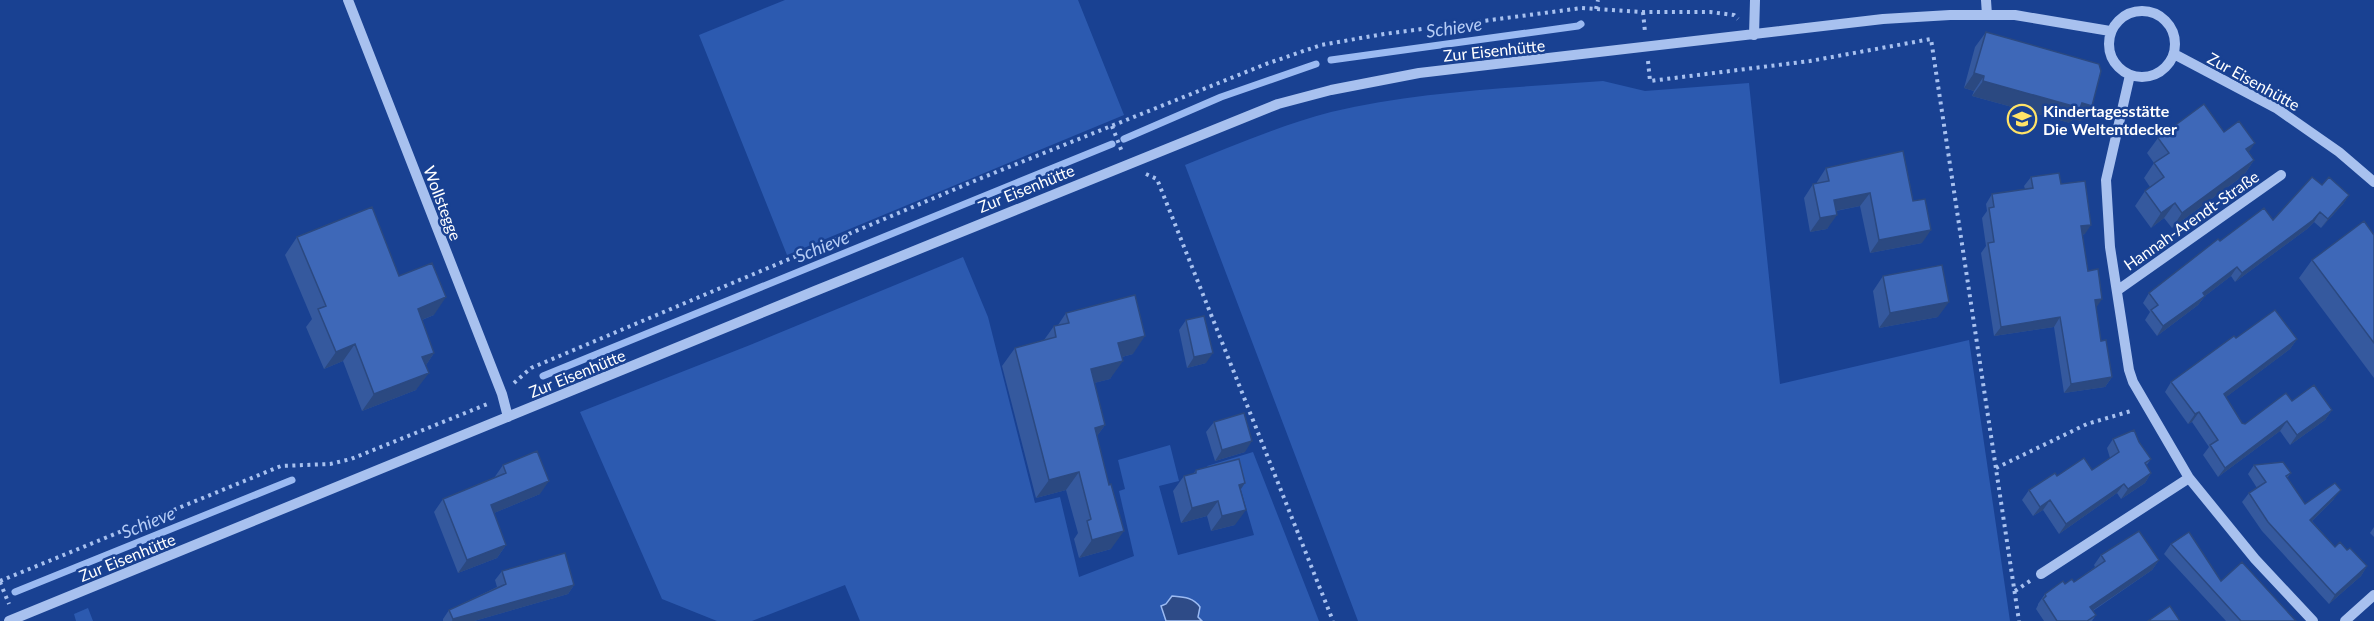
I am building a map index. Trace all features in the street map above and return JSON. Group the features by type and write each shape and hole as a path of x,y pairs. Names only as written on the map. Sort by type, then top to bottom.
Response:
{"street":[{"name":"Wollstegge","path":"348,0 502,394 508,417"},
{"path":"1754,35 1755,0"},
{"path":"1986,0 1987,15"},
{"path":"2140,10 2153,12 2164,19 2172,29 2176,42 2174,54 2167,66 2156,74 2144,77 2130,75 2119,69 2111,57 2108,45 2110,31 2117,20 2128,13 2140,10"},
{"name":"Zur Eisenhütte","path":"12,620 1126,164 1278,104 1331,90 1419,73 1883,19 2015,15 2110,31"},
{"name":"Zur Eisenhütte","path":"2174,54 2276,108 2339,152 2374,182"},
{"name":"Hannah-Arendt-Straße","path":"2130,75 2106,180 2110,247 2128,370 2146,406 2189,478 2255,559 2313,621"},
{"name":"Hannah-Arendt-Straße","path":"2118,290 2281,175"},
{"path":"2041,574 2189,478"},
{"path":"2345,621 2374,595"}],"path":[{"path":"1596,9 1599,0"},
{"path":"12,620 0,582 281,466 330,464 351,459 491,402 531,368 979,179 1266,64 1321,45 1384,34 1582,8 1643,12 1710,12 1734,15 1754,35"},
{"path":"1643,12 1650,81 1810,61 1931,39 2019,621"},
{"path":"1112,126 1126,164 1157,179 1333,621"},
{"path":"1996,468 2087,424 2146,406"}],"shaded area":[{"path":"785,0 1078,0 1124,115 787,255 699,35"},
{"path":"1603,81 1645,91 1749,83 1780,384 1969,340 2010,621 1358,621 1185,165 1294,123 1365,105 1466,91"},
{"path":"963,257 988,317 1035,503 1060,497 1079,577 1134,556 1119,491 1125,489 1118,460 1170,445 1179,481 1159,486 1178,555 1254,535 1236,473 1211,478 1207,466 1253,452 1319,621 860,621 845,585 752,621 717,621 662,599 580,412"},
{"path":"1172,596 1194,601 1200,607 1198,617 1202,621 1166,621 1161,606 1166,604"},
{"path":"88,608 93,621 76,621 74,614"}],"building":[{"path":"1986,32 2099,64 2101,71 2092,106 2082,103 2080,108 1983,81 1984,76 1974,73"},
{"path":"2204,104 2224,132 2239,121 2255,143 2246,149 2254,160 2182,213 2175,203 2161,213 2145,191 2164,177 2154,163 2169,153 2158,138"},
{"path":"1903,151 1913,201 1925,199 1931,230 1879,240 1870,193 1834,200 1837,215 1820,218 1813,184 1829,181 1826,168"},
{"path":"2059,173 2061,184 2085,181 2091,225 2081,226 2088,271 2098,269 2102,299 2095,300 2101,341 2106,340 2112,377 2071,384 2060,317 2001,327 1988,243 1994,242 1989,208 1994,207 1992,194 2033,188 2031,177"},
{"path":"2312,177 2322,185 2329,177 2349,195 2328,219 2320,212 2313,220 2242,273 2237,267 2203,293 2205,296 2163,326 2151,310 2158,305 2149,293 2218,239 2220,241 2264,208 2273,220"},
{"path":"372,207 399,276 432,263 446,297 418,309 434,353 422,357 429,373 374,394 355,344 336,352 318,309 326,306 297,237"},
{"path":"2364,221 2374,235 2374,343 2312,260"},
{"path":"1942,265 1949,302 1890,313 1883,276"},
{"path":"1135,295 1145,336 1118,343 1123,361 1091,369 1105,425 1095,428 1109,485 1111,484 1124,531 1092,540 1087,521 1091,519 1079,472 1049,480 1015,348 1056,337 1054,326 1069,323 1066,313"},
{"path":"2275,310 2297,339 2224,394 2242,423 2245,424 2286,393 2292,401 2314,385 2332,410 2297,435 2287,421 2225,468 2210,445 2218,440 2199,412 2195,414 2171,382 2234,336 2236,338"},
{"path":"1204,316 1213,353 1194,357 1186,320"},
{"path":"1244,413 1252,441 1222,450 1214,422"},
{"path":"2134,430 2151,459 2145,463 2151,473 2128,489 2124,484 2066,524 2050,500 2040,507 2029,490 2055,473 2057,476 2084,458 2092,470 2119,452 2113,439"},
{"path":"537,451 549,481 491,505 506,545 467,560 443,499 506,473 503,465"},
{"path":"1239,459 1245,483 1239,485 1246,510 1222,516 1218,501 1192,508 1184,476 1196,473 1196,470"},
{"path":"2283,462 2291,473 2286,476 2305,504 2335,483 2341,490 2310,520 2335,547 2340,542 2347,550 2350,548 2367,566 2335,595 2268,522 2249,493 2266,482 2254,465"},
{"path":"2139,531 2159,560 2090,607 2096,615 2087,621 2057,621 2043,599 2045,594 2063,581 2065,584 2072,579 2074,582 2105,561 2101,555"},
{"path":"2189,532 2221,581 2242,562 2296,621 2241,621 2171,544"},
{"path":"565,553 574,585 453,619 449,610 506,584 502,571"},
{"path":"2170,606 2180,621 2148,621"}],"waterway":[{"name":"Schieve","path":"1331,60 1581,24"},
{"name":"Schieve","path":"1124,139 1221,97 1316,64"},
{"name":"Schieve","path":"543,376 1112,144"},
{"name":"Schieve","path":"15,592 292,480"}],"place":[{"name":"Kindertagesstätte Die Weltentdecker","path":"2022,119"}]}
